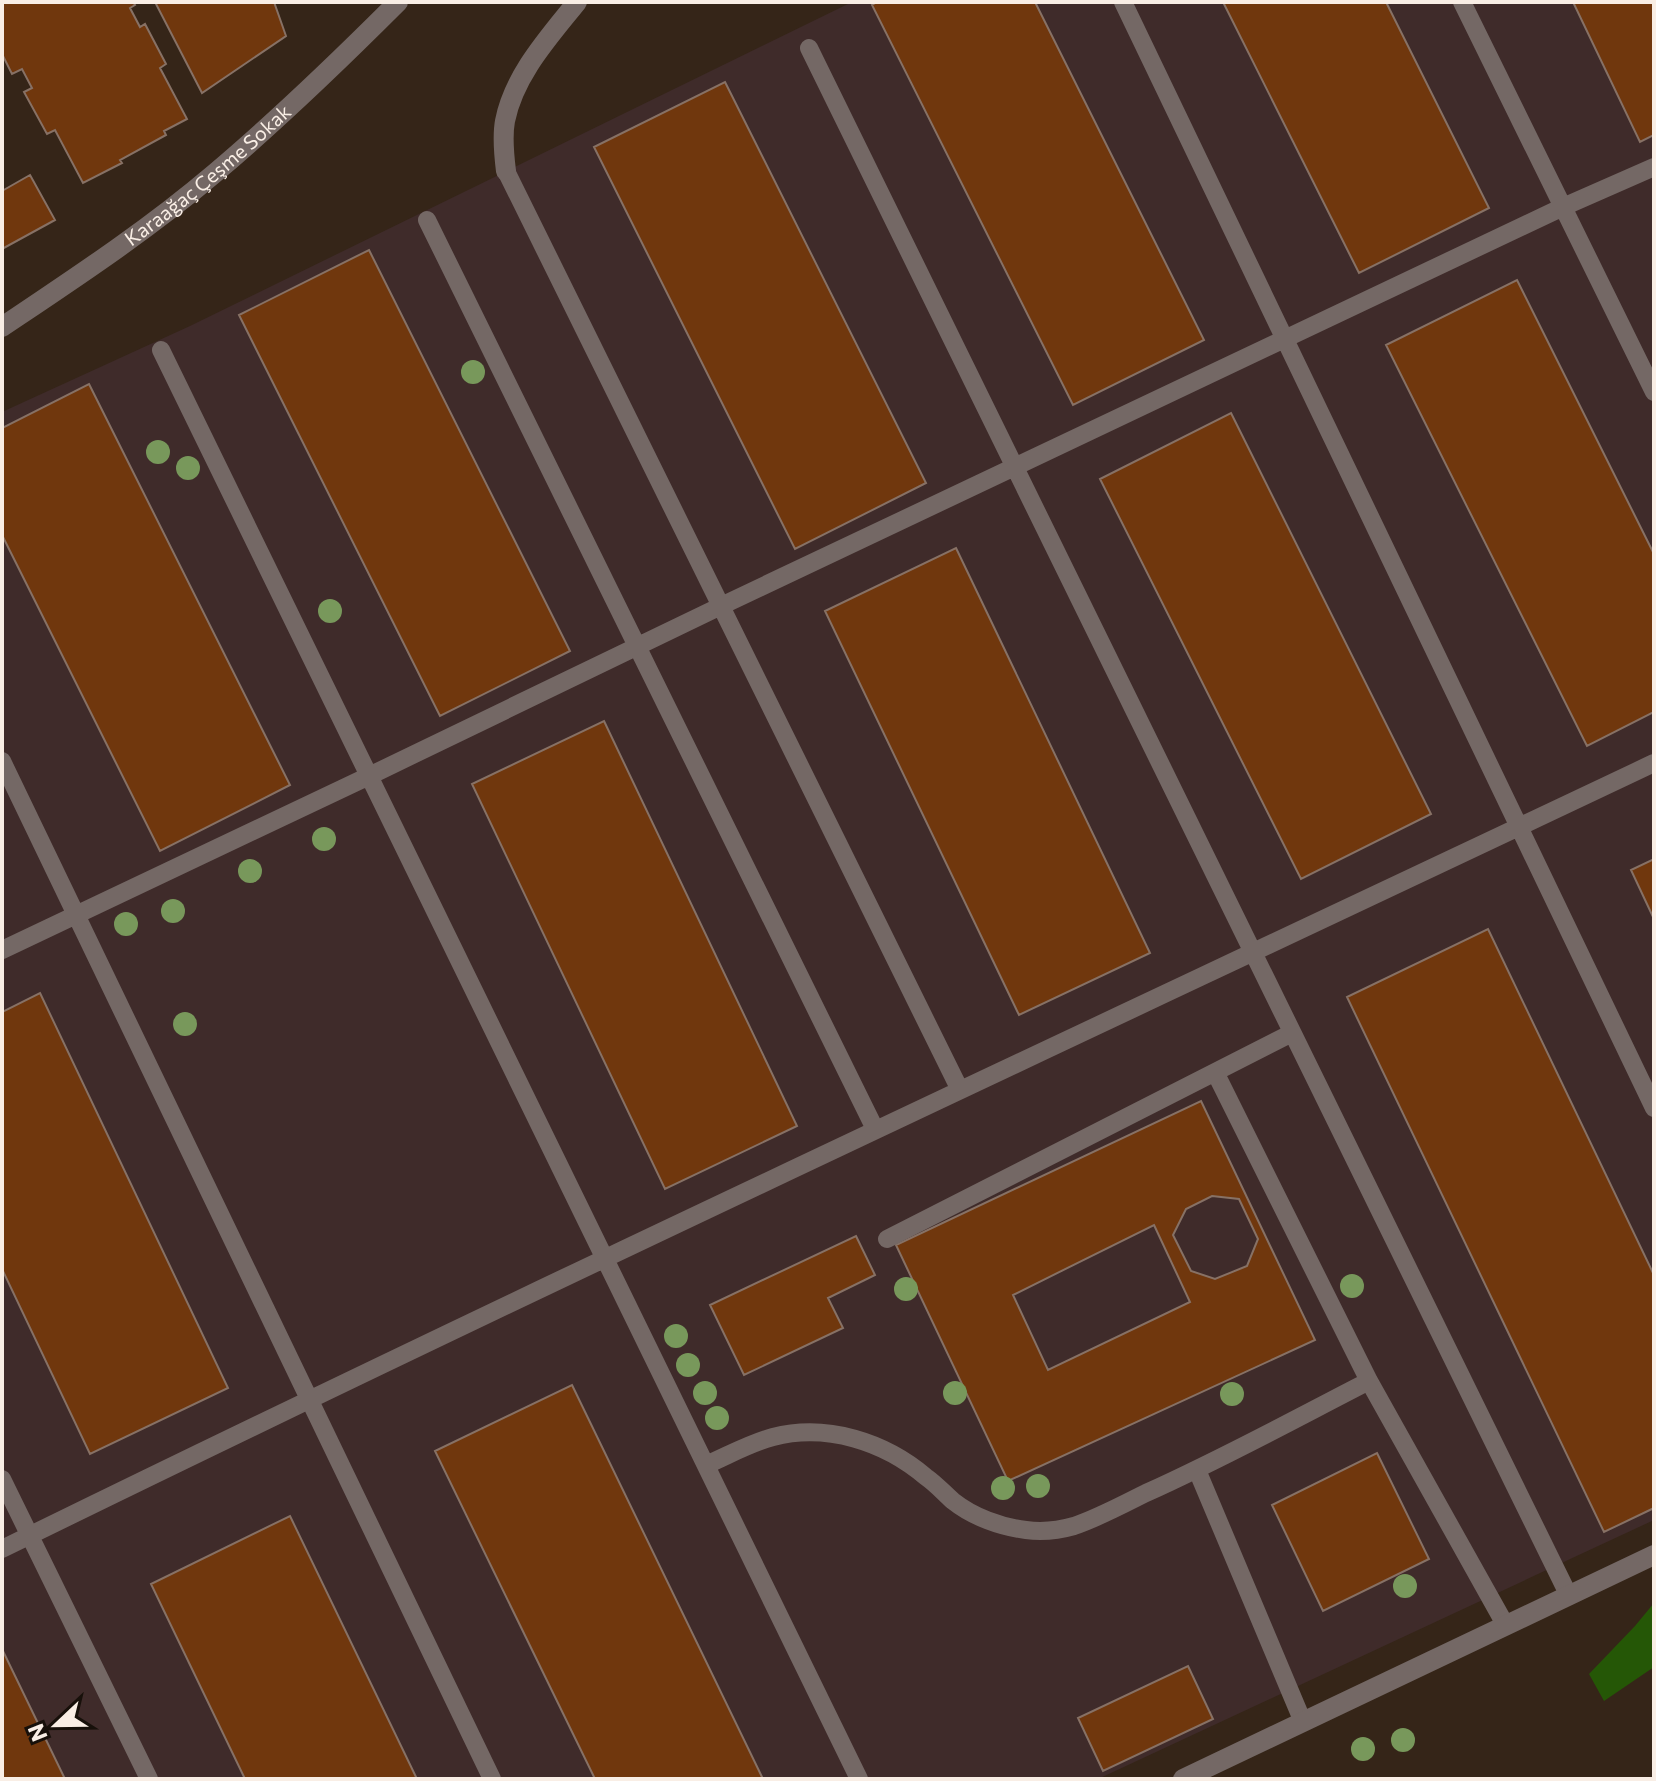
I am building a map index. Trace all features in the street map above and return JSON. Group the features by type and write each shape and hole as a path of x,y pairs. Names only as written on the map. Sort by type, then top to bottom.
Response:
{"street":[{"name":"Karaağaç Çeşme Sokak","path":"2,327 99,263 214,174 327,73 398,2"},
{"path":"506,171 504,122 513,93 529,65 577,2"},
{"path":"1183,1779 1654,1555"}],"lane":[{"path":"1123,2 1654,1108"},
{"path":"1462,2 1654,392"},
{"path":"809,48 1569,1596"},
{"path":"2,950 721,606 1563,207 1654,167"},
{"path":"506,171 960,1090"},
{"path":"427,220 875,1129"},
{"path":"161,350 859,1779"},
{"path":"2,761 492,1779"},
{"path":"2,1549 875,1129 1654,763"},
{"path":"887,1239 1292,1033"},
{"path":"1215,1072 1369,1381 1506,1626"},
{"path":"706,1465 772,1437 811,1433 851,1437 897,1455 917,1468 955,1503 979,1517 1004,1526 1051,1530 1074,1526 1197,1470 1369,1381"},
{"path":"1197,1470 1303,1722"},
{"path":"2,1479 149,1779"}],"shaded area":[{"path":"852,2 1654,2 1654,1520 1098,1779 2,1779 2,412 190,326"}],"green space":[{"path":"1654,1603 1654,1667 1604,1701 1589,1674"}],"building":[{"path":"2,2 133,2 135,5 130,8 140,27 145,24 166,64 160,68 187,119 164,131 166,135 120,160 122,163 83,183 55,130 47,134 24,92 32,88 22,69 12,74 2,54"},
{"path":"155,2 274,2 286,36 202,93"},
{"path":"877,2 1035,2 1204,340 1073,405 872,5"},
{"path":"1223,2 1386,2 1489,208 1359,273"},
{"path":"1573,2 1654,2 1654,135 1640,142"},
{"path":"725,82 926,483 795,549 594,147"},
{"path":"30,175 55,220 2,249 2,191"},
{"path":"369,250 570,651 440,716 239,315"},
{"path":"1517,280 1654,554 1654,712 1587,746 1386,345"},
{"path":"89,384 290,785 160,851 2,535 2,428"},
{"path":"1231,413 1431,814 1301,879 1100,479"},
{"path":"956,548 1150,953 1019,1015 825,611"},
{"path":"604,721 797,1126 665,1189 472,784"},
{"path":"1654,859 1654,919 1631,870"},
{"path":"1488,929 1654,1275 1654,1508 1604,1532 1347,997"},
{"path":"40,993 228,1388 90,1454 2,1269 2,1012"},
{"path":"1201,1101 1315,1340 1008,1481 896,1245","holes":["1154,1225 1190,1302 1048,1370 1013,1295"]},
{"path":"1212,1196 1239,1199 1258,1239 1247,1266 1215,1279 1191,1271 1173,1235 1186,1209"},
{"path":"856,1236 875,1275 828,1298 843,1328 744,1375 710,1305"},
{"path":"572,1385 763,1779 595,1779 435,1451"},
{"path":"1377,1453 1429,1559 1323,1611 1272,1505"},
{"path":"290,1516 417,1779 245,1779 151,1584"},
{"path":"2,1649 65,1779 2,1779"},
{"path":"1188,1666 1213,1719 1103,1771 1078,1718"}]}
